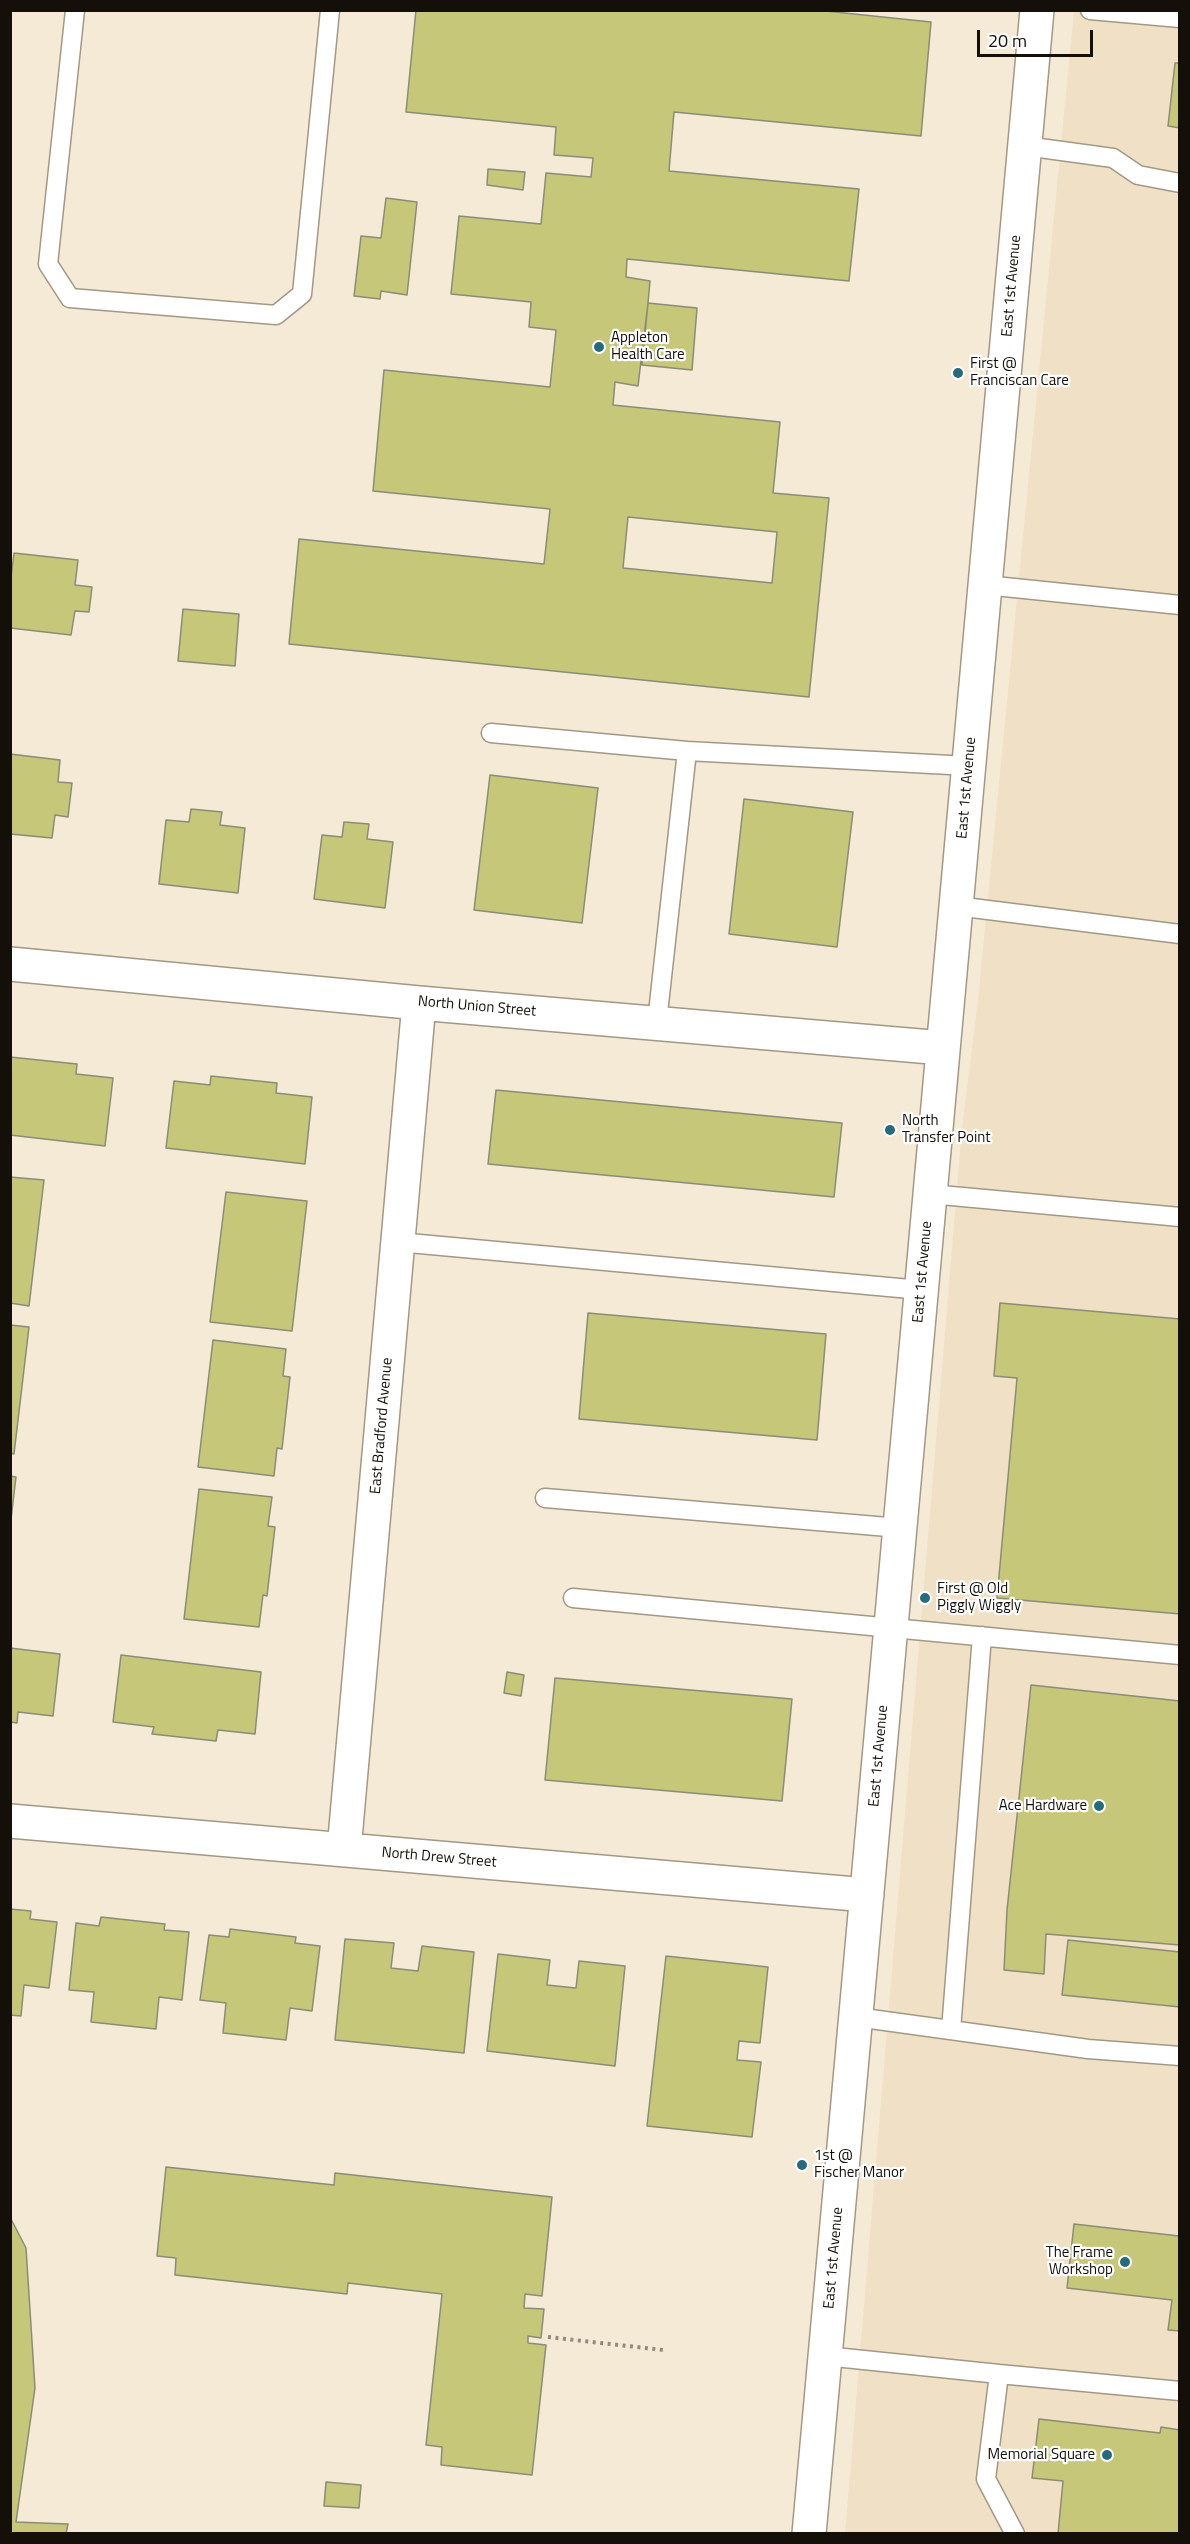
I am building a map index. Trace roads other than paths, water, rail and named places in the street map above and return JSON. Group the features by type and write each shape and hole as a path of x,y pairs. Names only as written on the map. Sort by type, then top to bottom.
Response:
{"street":[{"name":"East 1st Avenue","path":"809,2534 1037,10"},
{"name":"North Union Street","path":"10,964 419,1003 943,1048"},
{"name":"East Bradford Avenue","path":"344,1850 419,1003"},
{"name":"North Drew Street","path":"10,1821 867,1895"}],"lane":[{"path":"75,10 48,264 70,298 276,315 302,294 330,10"},
{"path":"1090,10 1179,18"},
{"path":"1025,146 1113,158 1138,174 1179,183"},
{"path":"985,585 1179,605"},
{"path":"490,733 687,751 969,766"},
{"path":"657,1022 687,751"},
{"path":"956,906 1179,934"},
{"path":"930,1194 1179,1217"},
{"path":"398,1242 921,1290"},
{"path":"545,1498 900,1528"},
{"path":"573,1598 1179,1655"},
{"path":"951,2030 982,1636"},
{"path":"856,2017 1088,2049 1179,2056"},
{"path":"825,2356 1179,2391"},
{"path":"999,2374 986,2479 1015,2534"}],"place":[{"name":"Appleton Health Care","path":"599,347"},
{"name":"First @ Franciscan Care","path":"958,373"},
{"name":"North Transfer Point","path":"890,1130"},
{"name":"First @ Old Piggly Wiggly","path":"925,1598"},
{"name":"Ace Hardware","path":"1099,1806"},
{"name":"1st @ Fischer Manor","path":"802,2165"},
{"name":"The Frame Workshop","path":"1125,2262"},
{"name":"Memorial Square","path":"1107,2455"}]}
